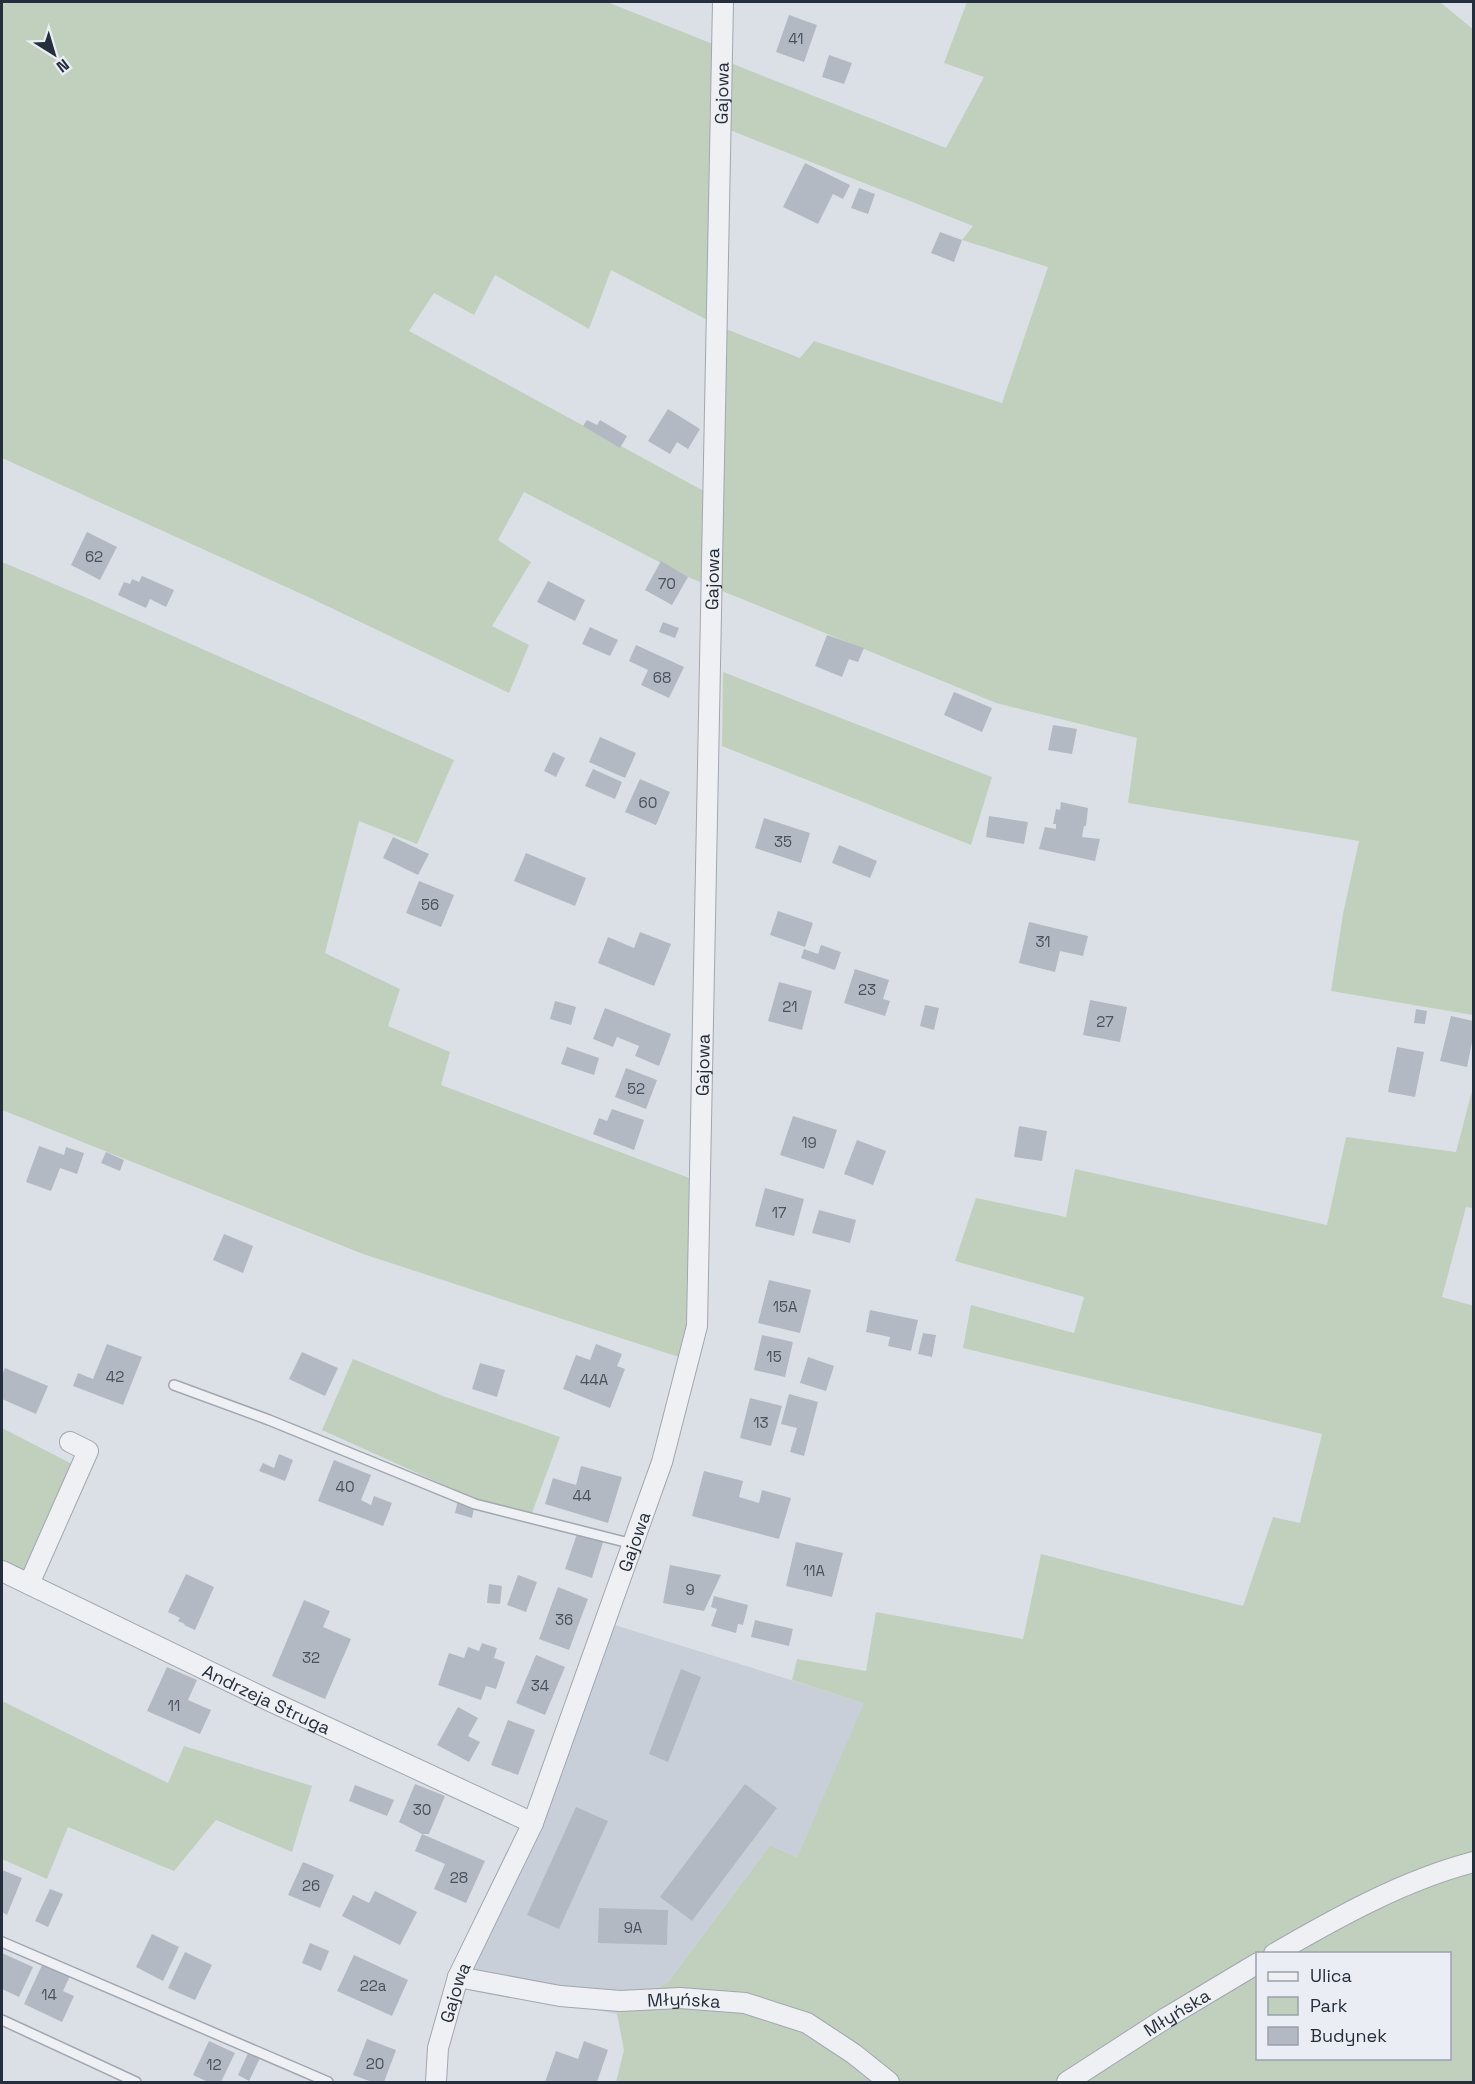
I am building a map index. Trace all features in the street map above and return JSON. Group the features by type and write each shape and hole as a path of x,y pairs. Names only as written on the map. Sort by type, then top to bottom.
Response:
{"street":[{"name":"Gajowa","path":"436,2082 438,2048 458,1977 533,1823 662,1462 697,1326 723,2"},
{"path":"29,1584 88,1451 70,1442"},
{"name":"Andrzeja Struga","path":"2,1571 268,1700 533,1823"},
{"path":"1276,1952 1341,1916 1445,1869 1473,1862"},
{"name":"Młyńska","path":"1067,2082 1256,1964"},
{"name":"Młyńska","path":"458,1977 560,1996 620,2001 680,1998 745,2004 807,2022 854,2054 889,2082"}],"lane":[{"path":"174,1385 269,1420 475,1504 633,1544"},
{"path":"2,1942 328,2082"},
{"path":"2,2020 136,2082"}],"shaded area":[{"path":"605,1622 865,1703 797,1857 770,1845 669,1981 617,2014 546,2000 458,1977"}],"green space":[{"path":"2,2 607,2 723,48 723,60 946,148 984,77 944,63 967,2 1440,2 1474,30 1473,1015 1331,991 1343,914 1359,841 1128,803 1137,738 996,703 688,577 524,492 498,540 531,562 492,626 529,645 509,693 306,596 2,458","holes":["722,127 973,226 962,240 1048,267 1002,403 814,341 800,358 718,326","611,270 717,325 713,496 409,331 434,293 474,315 495,275 589,329"]},
{"path":"2,562 454,760 417,844 359,821 325,953 400,989 388,1026 450,1052 441,1085 700,1182 688,1360 363,1254 2,1110"},
{"path":"723,672 992,777 971,845 722,746"},
{"path":"1473,1087 1473,1208 1466,1207 1442,1297 1474,1306 1473,2082 616,2082 624,2050 617,2014 669,1981 770,1845 797,1857 864,1703 792,1680 797,1659 866,1671 876,1612 1023,1639 1041,1554 1243,1606 1273,1517 1300,1523 1322,1434 963,1348 971,1305 1074,1333 1084,1297 955,1261 976,1198 1066,1217 1075,1169 1327,1225 1346,1137 1456,1152"},
{"path":"353,1359 443,1396 560,1437 532,1513 475,1499 322,1430"},
{"path":"2,1428 72,1464 25,1570 2,1560"},
{"path":"2,1701 168,1783 184,1746 312,1786 292,1852 216,1820 174,1871 68,1827 47,1879 2,1859"}],"building":[{"path":"789,15 817,25 804,62 776,52"},
{"path":"829,55 852,63 844,84 822,77"},
{"path":"805,163 850,185 843,199 833,194 818,224 783,207"},
{"path":"859,188 875,194 868,214 851,208"},
{"path":"940,232 962,240 954,262 931,253"},
{"path":"668,409 700,429 688,449 677,442 670,454 648,441"},
{"path":"587,420 597,425 600,420 627,436 620,448 583,426"},
{"path":"87,532 117,547 100,580 71,565"},
{"path":"661,561 688,577 672,605 645,590"},
{"path":"142,576 174,590 166,607 150,599 146,608 118,595 124,582 130,584 132,579 139,582"},
{"path":"548,581 585,600 575,621 537,602"},
{"path":"663,622 679,628 675,638 659,632"},
{"path":"590,627 618,640 610,656 582,644"},
{"path":"827,635 864,648 858,662 849,659 842,677 815,666"},
{"path":"636,645 684,667 669,698 641,685 648,670 629,661"},
{"path":"954,692 992,708 982,732 944,715"},
{"path":"1053,725 1077,729 1072,754 1048,750"},
{"path":"600,737 636,753 625,778 589,762"},
{"path":"553,752 565,758 556,777 544,771"},
{"path":"593,769 622,782 615,799 585,786"},
{"path":"640,779 670,792 656,825 625,812"},
{"path":"1061,802 1088,808 1082,837 1100,839 1095,861 1039,849 1045,827 1056,829 1056,824 1053,824 1056,809 1060,810"},
{"path":"989,816 1028,822 1024,844 986,837"},
{"path":"764,818 810,833 801,863 755,848"},
{"path":"393,837 429,854 418,875 383,858"},
{"path":"839,845 877,861 870,878 832,863"},
{"path":"526,853 586,878 575,906 514,881"},
{"path":"419,881 454,895 441,927 406,913"},
{"path":"778,911 813,923 805,947 770,935"},
{"path":"1029,922 1088,936 1083,956 1060,951 1055,972 1019,963"},
{"path":"640,932 671,944 654,986 598,963 608,937 634,948"},
{"path":"821,945 841,952 835,970 801,958 804,949 818,954"},
{"path":"855,969 889,980 883,999 890,1001 885,1016 844,1003"},
{"path":"779,982 812,991 802,1030 768,1021"},
{"path":"1090,1000 1127,1007 1120,1042 1083,1035"},
{"path":"555,1001 576,1007 571,1025 550,1019"},
{"path":"925,1005 939,1008 934,1030 920,1026"},
{"path":"605,1008 671,1034 659,1066 635,1056 639,1046 617,1037 613,1047 593,1039"},
{"path":"1416,1009 1427,1011 1425,1024 1414,1023"},
{"path":"1451,1016 1473,1021 1473,1037 1467,1067 1440,1061"},
{"path":"567,1047 599,1058 594,1075 561,1064"},
{"path":"1397,1047 1424,1052 1415,1097 1388,1092"},
{"path":"626,1068 657,1080 646,1109 615,1097"},
{"path":"612,1109 644,1120 634,1150 593,1134 599,1118 607,1121"},
{"path":"793,1116 837,1130 824,1169 780,1155"},
{"path":"1019,1126 1047,1131 1042,1161 1014,1157"},
{"path":"857,1140 886,1151 873,1185 844,1174"},
{"path":"39,1146 64,1155 66,1147 84,1153 77,1174 60,1168 51,1191 26,1182"},
{"path":"106,1152 124,1160 120,1171 101,1163"},
{"path":"765,1188 804,1199 794,1236 755,1226"},
{"path":"819,1210 856,1220 850,1243 812,1233"},
{"path":"224,1234 253,1246 243,1273 213,1260"},
{"path":"769,1280 811,1290 800,1333 758,1323"},
{"path":"870,1310 918,1320 911,1351 888,1346 890,1337 866,1332"},
{"path":"923,1333 936,1335 932,1357 918,1354"},
{"path":"762,1335 793,1342 785,1377 754,1370"},
{"path":"107,1344 142,1357 123,1405 73,1386 78,1373 93,1379"},
{"path":"596,1344 622,1354 617,1366 625,1369 610,1408 563,1389 576,1355 590,1360"},
{"path":"302,1352 338,1368 325,1396 289,1379"},
{"path":"808,1357 834,1366 826,1391 800,1383"},
{"path":"480,1363 505,1370 497,1397 472,1389"},
{"path":"5,1368 48,1386 36,1414 2,1399 2,1375"},
{"path":"789,1394 818,1402 804,1456 790,1452 797,1428 781,1424"},
{"path":"750,1398 782,1406 771,1446 740,1438"},
{"path":"279,1454 293,1460 285,1481 259,1471 263,1463 274,1468"},
{"path":"334,1460 371,1475 361,1500 371,1505 374,1496 392,1503 383,1526 318,1501"},
{"path":"581,1466 622,1477 608,1523 545,1504 553,1478 576,1485"},
{"path":"704,1471 743,1481 739,1497 759,1503 762,1490 791,1498 779,1539 692,1516"},
{"path":"458,1500 475,1504 472,1518 455,1513"},
{"path":"578,1531 604,1539 592,1578 565,1569"},
{"path":"796,1542 843,1553 832,1597 786,1586"},
{"path":"670,1565 721,1575 704,1611 663,1603"},
{"path":"186,1574 214,1587 195,1630 178,1621 180,1618 168,1612"},
{"path":"518,1575 537,1582 526,1612 507,1605"},
{"path":"489,1584 502,1586 500,1604 487,1603"},
{"path":"558,1587 588,1599 569,1650 539,1639"},
{"path":"714,1596 748,1605 743,1625 738,1624 736,1633 711,1626 717,1609 711,1607"},
{"path":"304,1600 330,1611 323,1627 351,1639 325,1699 272,1676"},
{"path":"755,1620 793,1629 789,1646 751,1637"},
{"path":"482,1643 497,1648 494,1658 505,1662 496,1689 486,1686 481,1700 438,1685 449,1653 464,1658 468,1647 479,1651"},
{"path":"536,1655 565,1667 545,1715 516,1703"},
{"path":"167,1667 197,1680 188,1700 211,1710 200,1734 147,1711"},
{"path":"681,1669 701,1677 668,1762 649,1754"},
{"path":"458,1707 478,1718 468,1736 480,1742 469,1762 437,1745"},
{"path":"508,1720 535,1730 518,1775 491,1765"},
{"path":"415,1784 445,1796 429,1834 422,1834 399,1822"},
{"path":"745,1784 777,1808 692,1921 660,1897"},
{"path":"355,1785 394,1800 387,1816 349,1801"},
{"path":"576,1807 608,1821 559,1929 527,1915"},
{"path":"422,1834 485,1861 466,1903 434,1889 445,1864 415,1851"},
{"path":"303,1862 334,1875 320,1908 288,1895"},
{"path":"2,1870 22,1878 7,1915 2,1912"},
{"path":"50,1889 63,1894 48,1927 35,1921"},
{"path":"375,1891 417,1912 400,1945 342,1916 353,1895 369,1903"},
{"path":"599,1908 668,1910 667,1945 598,1943"},
{"path":"152,1934 179,1947 163,1981 136,1967"},
{"path":"310,1943 329,1951 321,1971 302,1963"},
{"path":"185,1952 212,1965 195,2000 168,1988"},
{"path":"2,1953 33,1967 19,1997 2,1989"},
{"path":"354,1955 408,1980 392,2016 337,1991"},
{"path":"43,1963 70,1976 63,1991 74,1996 62,2022 24,2004"},
{"path":"367,2039 396,2050 384,2082 372,2082 353,2075"},
{"path":"209,2041 235,2053 221,2082 208,2082 193,2075"},
{"path":"584,2041 608,2050 597,2082 545,2082 556,2051 578,2059"},
{"path":"249,2051 261,2056 249,2081 238,2075"}]}
